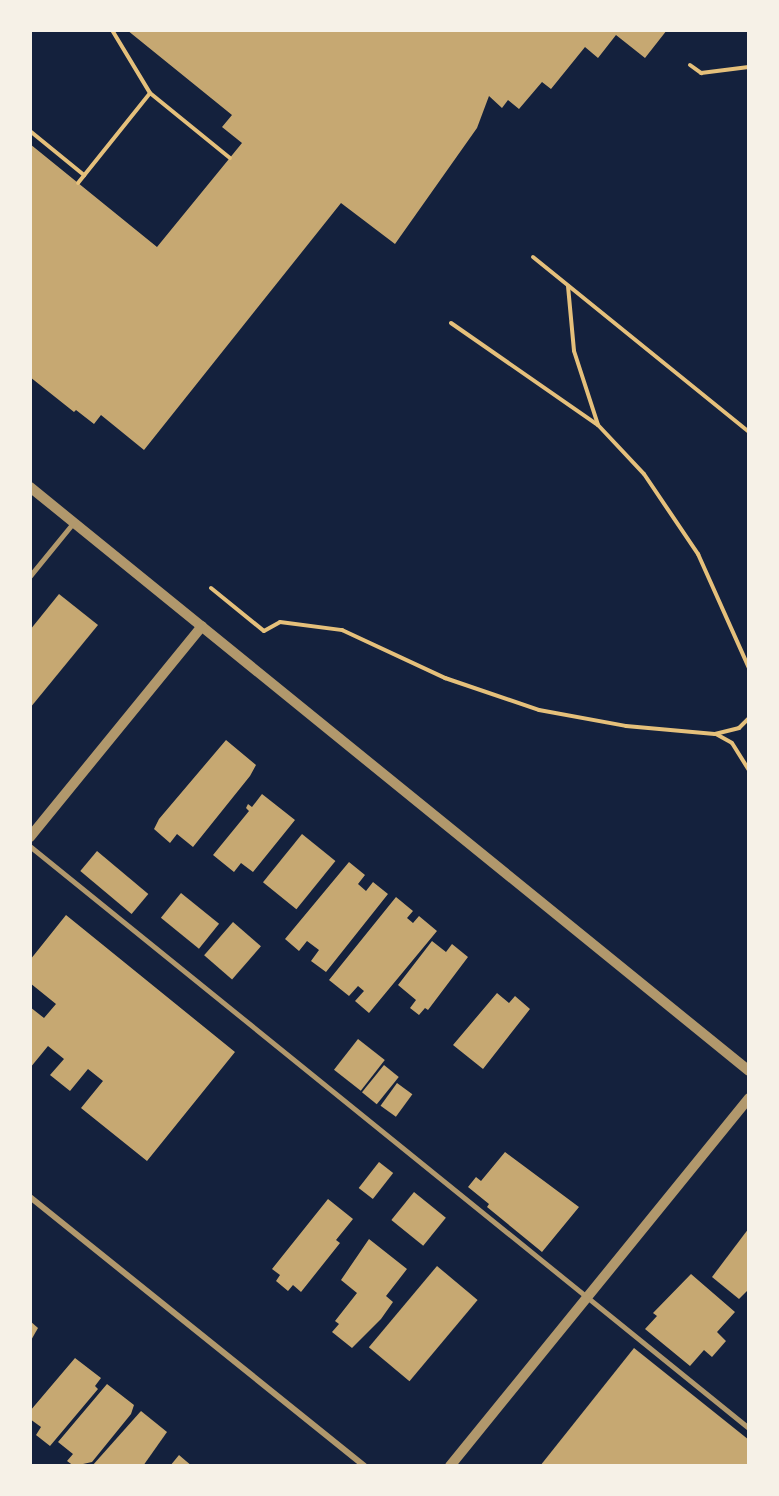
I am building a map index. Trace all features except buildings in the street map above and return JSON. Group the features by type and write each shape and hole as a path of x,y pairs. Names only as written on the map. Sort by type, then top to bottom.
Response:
{"street":[{"path":"30,487 749,1071"},
{"path":"30,837 202,626"},
{"path":"450,1466 749,1098"},
{"path":"30,1197 364,1466"}],"lane":[{"path":"30,576 74,522"},
{"path":"30,846 749,1428"}],"path":[{"path":"112,30 119,32 150,93 230,158"},
{"path":"690,65 701,73 749,68"},
{"path":"78,183 150,93"},
{"path":"30,131 84,175"},
{"path":"533,257 749,432"},
{"path":"568,285 574,351 598,425"},
{"path":"451,323 598,425 644,474 682,527 749,668"},
{"path":"212,588 264,631 280,622 342,630 503,700 580,720 716,734 739,728 749,718"},
{"path":"716,734 732,743 749,770"}]}
